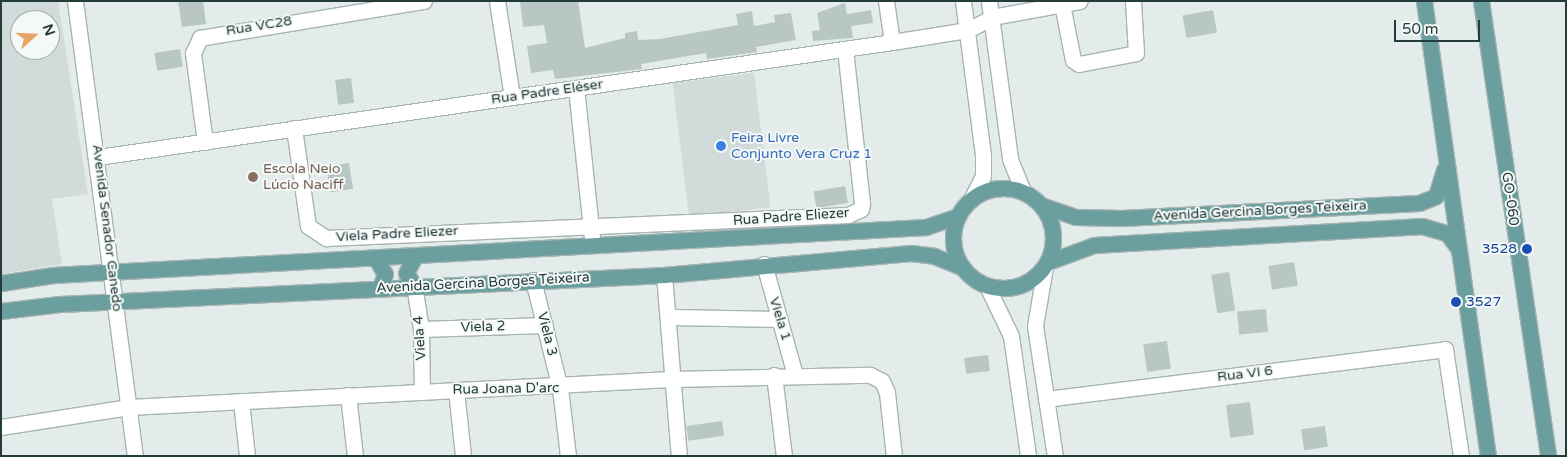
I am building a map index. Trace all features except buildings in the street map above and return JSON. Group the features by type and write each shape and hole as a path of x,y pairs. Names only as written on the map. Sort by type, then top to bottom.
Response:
{"main road":[{"path":"1424,1 1488,456"},
{"name":"GO-060","path":"1481,1 1548,456"},
{"name":"Avenida Gercina Borges Teixeira","path":"1041,205 1076,217 1122,218 1419,203 1439,189 1445,154"},
{"path":"997,188 1024,192 1041,205 1053,233 1046,264 1019,286 987,286 963,268 953,242 958,216 972,198 997,188"},
{"name":"Avenida Gercina Borges Teixeira","path":"1,282 114,272 414,258 926,227 958,216"},
{"name":"Avenida Gercina Borges Teixeira","path":"1046,264 1094,245 1422,226 1446,233 1459,249"},
{"name":"Avenida Gercina Borges Teixeira","path":"1,311 117,301 664,275 764,264 911,253 934,256 963,268"},
{"path":"414,258 406,273 414,286"},
{"path":"376,259 384,274 380,288"}],"street":[{"name":"Avenida Senador Canedo","path":"75,1 114,272 135,456"},
{"name":"Rua VC28","path":"205,142 193,53 200,38 424,1"},
{"path":"497,1 512,97"},
{"path":"886,1 892,42"},
{"path":"963,1 984,156 984,176 972,198"},
{"path":"989,1 1010,159 1024,192"},
{"name":"Rua Padre Eléser","path":"98,157 968,30 992,17 1080,1"},
{"path":"1062,4 1073,60 1080,64 1136,54 1133,1"},
{"name":"Rua Padre Eliezer","path":"589,228 856,213 862,203 844,49"},
{"path":"576,88 589,228 594,247"},
{"name":"Viela Padre Eliezer","path":"294,128 308,226 326,238 589,228"},
{"name":"Viela 1","path":"764,264 795,375"},
{"path":"1046,264 1035,326 1055,456"},
{"path":"664,275 671,317 671,380 679,456"},
{"name":"Viela 3","path":"533,280 560,388 568,456"},
{"name":"Viela 4","path":"414,286 421,329 422,392"},
{"path":"987,286 1011,336 1028,456"},
{"path":"671,317 780,319"},
{"name":"Viela 2","path":"421,329 545,324"},
{"name":"Rua VI 6","path":"1046,399 1445,349 1461,456"},
{"name":"Rua Joana D'arc","path":"1,426 129,407 456,390 560,388 671,380 795,375 870,375 882,381 894,456"},
{"path":"774,376 784,456"},
{"path":"456,390 463,456"},
{"path":"348,395 354,456"},
{"path":"241,401 247,456"}],"shaded area":[{"path":"1,1 58,1 59,10 10,10 10,60 60,60 60,14 88,194 52,199 62,264 1,274"},
{"name":"Feira Livre Conjunto Vera Cruz 1","path":"754,73 770,207 689,217 673,83"}],"place":[{"name":"Feira Livre Conjunto Vera Cruz 1","path":"721,146"},
{"name":"Escola Neio Lúcio Naciff","path":"253,177"},
{"name":"3528","path":"1527,249"},
{"name":"3527","path":"1456,302"}]}
